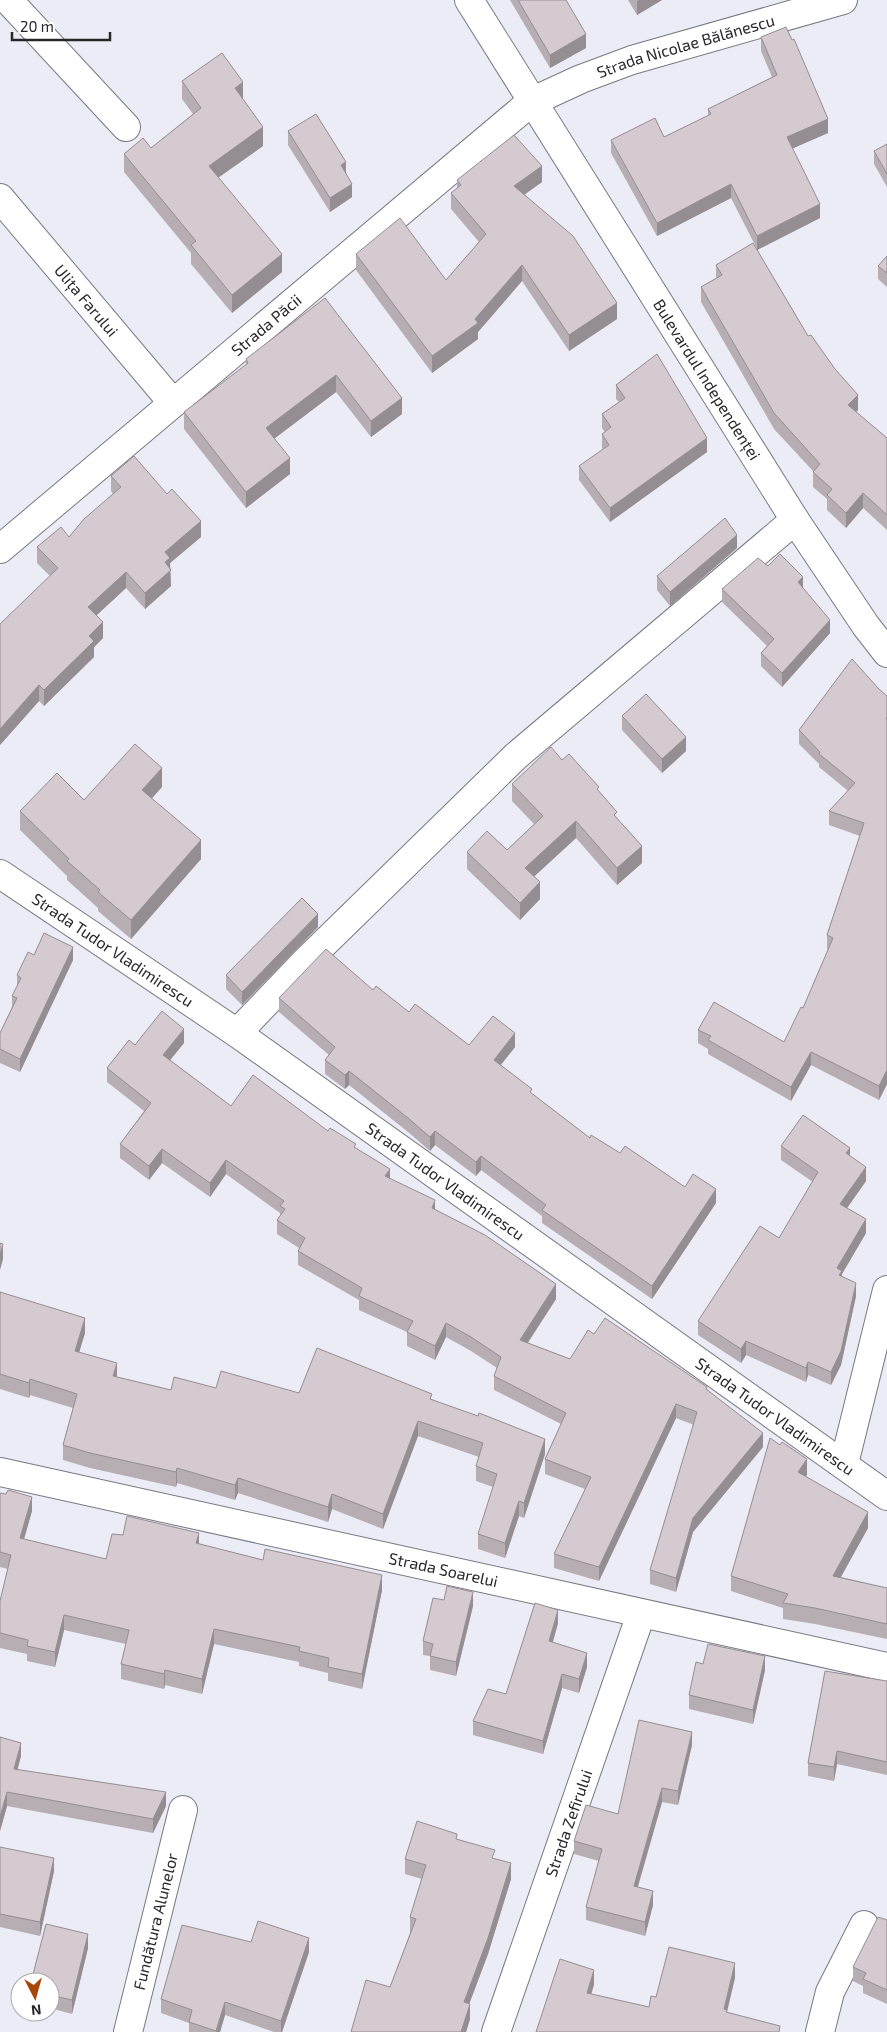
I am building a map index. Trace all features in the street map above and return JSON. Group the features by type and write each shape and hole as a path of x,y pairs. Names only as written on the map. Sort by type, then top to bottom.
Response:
{"street":[{"path":"8,0 126,127"},
{"name":"Bulevardul Independenței","path":"468,0 795,520 856,611 887,653"},
{"name":"Strada Nicolae Bălănescu","path":"531,102 581,79 632,60 800,5 843,0"},
{"name":"Strada Păcii","path":"0,549 531,102"},
{"name":"Ulița Farului","path":"0,198 173,403"},
{"path":"236,1033 306,961 516,756 795,520"},
{"name":"Strada Tudor Vladimirescu","path":"0,874 236,1033 887,1496"},
{"path":"844,1464 887,1290"},
{"name":"Strada Soarelui","path":"0,1472 887,1667"},
{"name":"Strada Zefirului","path":"496,2032 641,1614"},
{"name":"Fundătura Alunelor","path":"128,2032 183,1810"},
{"path":"820,2032 826,2004 835,1981 864,1925"}],"building":[{"path":"518,0 566,0 586,34 550,55"},
{"path":"786,27 792,40 794,39 828,119 787,137 820,204 757,236 731,184 657,223 611,140 655,118 664,137 711,114 708,109 777,75 761,37"},
{"path":"222,53 243,82 235,88 263,127 209,166 282,254 232,295 191,245 196,241 124,154 143,138 151,148 201,108 182,81"},
{"path":"316,114 346,162 341,165 352,184 330,198 288,131"},
{"path":"514,135 542,166 514,186 573,236 617,303 569,335 522,265 475,319 478,323 432,356 356,254 400,218 446,280 486,234 451,193 461,185 457,180"},
{"path":"887,144 887,174 874,151"},
{"path":"753,243 808,336 811,335 835,369 858,395 848,405 887,438 887,515 863,493 846,513 827,495 832,489 813,472 820,464 774,413 701,287 722,275 716,265"},
{"path":"887,256 887,273 878,266"},
{"path":"325,298 402,398 371,421 336,375 266,428 290,458 246,492 184,412 248,363 246,359"},
{"path":"657,354 707,438 610,508 579,466 609,445 602,434 611,427 602,414 625,398 616,385"},
{"path":"134,456 167,494 172,489 201,521 165,552 170,558 165,562 171,570 145,593 126,572 88,607 103,622 89,636 94,641 44,690 39,685 0,729 0,624 58,568 37,547 61,527 69,537 84,519 121,487 111,476"},
{"path":"725,518 737,535 670,592 657,576"},
{"path":"780,554 803,577 798,582 830,620 782,673 761,653 774,639 722,589 758,558 768,566"},
{"path":"852,659 887,696 887,1070 879,1086 811,1052 791,1087 708,1040 711,1036 698,1030 714,1002 784,1042 801,1007 803,1008 833,938 827,935 864,823 829,811 855,783 819,754 820,752 799,730"},
{"path":"646,694 686,737 662,759 622,716"},
{"path":"135,744 162,768 142,790 201,840 131,920 98,892 100,890 67,861 69,859 20,811 57,773 84,800"},
{"path":"551,747 562,760 569,754 599,787 597,789 617,812 614,815 642,846 617,868 576,821 525,868 540,882 520,903 467,852 487,831 507,850 543,816 512,784"},
{"path":"302,898 318,914 242,992 226,975"},
{"path":"44,933 73,947 20,1059 0,1049 0,1033 17,998 12,996 21,978 17,975 28,952 34,955"},
{"path":"326,949 373,990 376,986 409,1012 415,1004 469,1045 493,1016 515,1033 494,1060 532,1089 530,1092 590,1138 591,1135 620,1153 625,1146 685,1187 693,1174 716,1189 652,1286 542,1210 546,1205 481,1156 476,1162 435,1131 430,1137 349,1071 345,1075 325,1060 335,1047 279,998"},
{"path":"162,1011 184,1029 163,1055 231,1106 253,1075 328,1131 330,1128 356,1144 354,1147 390,1169 385,1176 435,1200 432,1208 485,1235 556,1284 520,1340 570,1359 588,1330 594,1334 605,1318 707,1387 706,1389 763,1433 693,1518 676,1578 650,1570 697,1412 676,1404 599,1567 554,1554 591,1477 545,1459 566,1413 494,1376 501,1357 471,1337 446,1323 435,1346 407,1332 413,1321 359,1296 362,1288 298,1251 305,1238 277,1220 285,1209 280,1206 284,1201 226,1160 210,1183 162,1149 149,1166 120,1144 151,1103 107,1068 129,1040 135,1045"},
{"path":"803,1115 850,1148 846,1153 866,1167 840,1204 866,1219 837,1268 842,1271 839,1275 856,1283 841,1351 831,1372 808,1362 806,1368 746,1341 741,1349 698,1321 760,1226 779,1238 818,1172 781,1146"},
{"path":"0,1243 3,1244 0,1255"},
{"path":"0,1292 85,1318 75,1351 117,1363 113,1376 171,1390 174,1377 216,1388 221,1371 299,1393 317,1348 432,1394 430,1399 478,1416 479,1413 545,1439 524,1503 519,1501 505,1543 478,1534 497,1474 476,1466 483,1443 418,1421 383,1514 332,1494 328,1507 238,1478 235,1485 177,1468 176,1472 90,1453 63,1445 77,1394 30,1379 29,1383 0,1374"},
{"path":"770,1438 780,1445 782,1442 807,1459 798,1472 868,1512 833,1576 887,1588 887,1624 783,1603 788,1594 731,1576"},
{"path":"8,1490 32,1497 20,1538 106,1559 112,1534 123,1535 127,1516 199,1533 196,1543 263,1560 265,1549 382,1575 362,1674 328,1667 329,1658 299,1651 300,1647 214,1629 202,1679 165,1670 164,1674 121,1664 129,1630 64,1615 55,1652 27,1646 28,1640 0,1633 0,1601 11,1555 0,1552 0,1493 6,1494"},
{"path":"447,1586 473,1592 456,1662 430,1656 433,1644 423,1641 433,1598 444,1600"},
{"path":"535,1603 558,1610 549,1641 587,1653 579,1679 562,1674 543,1741 473,1721 488,1689 506,1694"},
{"path":"708,1644 765,1656 753,1710 689,1695 696,1662 703,1664"},
{"path":"825,1671 887,1681 887,1762 837,1751 834,1767 808,1763"},
{"path":"639,1720 692,1732 678,1791 662,1788 634,1886 653,1891 645,1922 586,1907 602,1849 574,1841 586,1805 618,1814"},
{"path":"0,1737 21,1743 14,1769 166,1792 153,1819 7,1792 0,1817"},
{"path":"417,1821 457,1834 456,1839 495,1850 492,1858 511,1863 488,1938 464,2002 470,2004 461,2032 351,2032 366,1980 390,1987 416,1919 410,1917 426,1865 405,1859"},
{"path":"0,1847 54,1858 40,1922 0,1914"},
{"path":"878,1917 887,1920 887,1990 863,1979 866,1973 853,1967"},
{"path":"258,1921 309,1938 281,2021 225,2002 216,2031 189,2022 192,2010 161,1999 182,1925 251,1942"},
{"path":"46,1924 88,1934 72,2000 60,1997 60,1972 34,1972"},
{"path":"669,1947 735,1963 724,2009 727,2010 726,2012 780,2026 779,2032 536,2032 560,1959 594,1970 587,1993 649,2007 651,1996 656,1997"}]}
